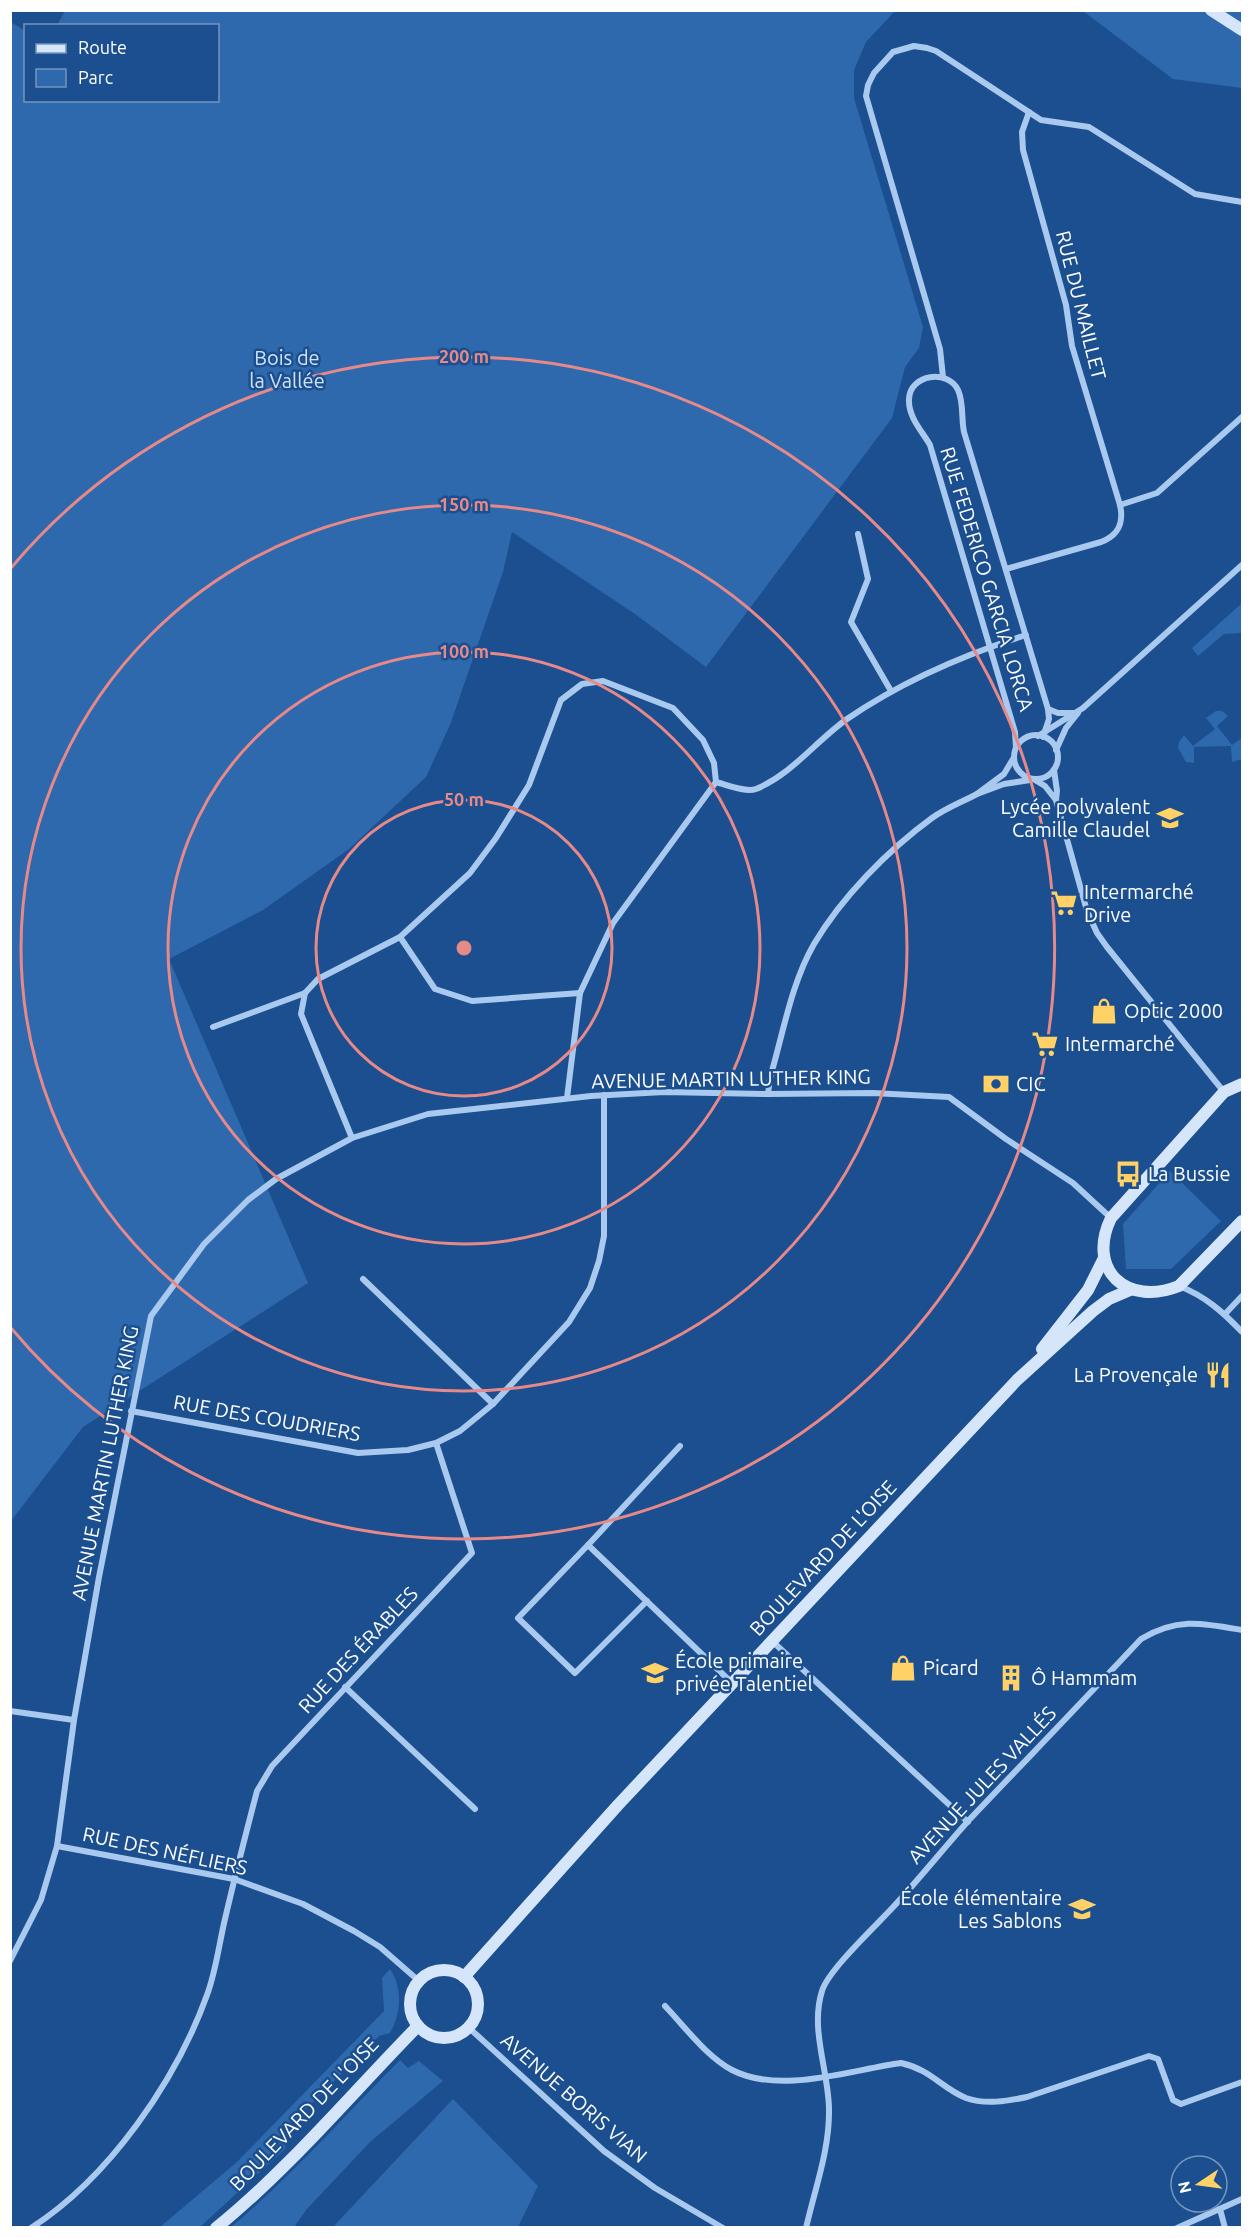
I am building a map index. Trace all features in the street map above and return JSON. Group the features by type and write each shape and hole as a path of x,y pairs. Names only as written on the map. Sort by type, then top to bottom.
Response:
{"main road":[{"path":"1212,10 1242,30"},
{"path":"1242,1084 1224,1092 1111,1218 1103,1237 1104,1258 1113,1276 1130,1290 1153,1293 1179,1286 1242,1221"},
{"name":"BOULEVARD DE L'OISE","path":"1017,1380 1089,1290 1104,1258"},
{"name":"BOULEVARD DE L'OISE","path":"464,1977 618,1805 1017,1380 1092,1311 1109,1299 1130,1290"},
{"path":"444,1970 464,1977 474,1988 477,1999 476,2013 468,2028 456,2036 440,2037 431,2035 418,2026 410,2002 419,1981 432,1972 444,1970"},
{"name":"BOULEVARD DE L'OISE","path":"216,2228 322,2126 418,2026"}],"street":[{"path":"943,377 940,349 866,96 874,73 893,52 914,46 936,51 1048,122 1089,127 1196,194 1242,201"},
{"name":"RUE DU MAILLET","path":"1006,568 1108,540 1119,530 1122,523 1120,505 1072,345 1066,305 1023,150 1022,132 1029,112"},
{"name":"RUE FEDERICO GARCIA LORCA","path":"1016,747 1015,732 930,445 912,417 909,405 910,392 919,382 928,378 943,377 953,383 960,397 964,432 1048,709 1049,719 1042,735"},
{"path":"1120,505 1157,493 1242,417"},
{"path":"858,534 868,579 851,622 891,691"},
{"path":"977,794 1004,774 1011,764 1016,747 1025,738 1042,735 1080,710 1242,565"},
{"path":"716,782 753,790 776,779 845,721 891,691 990,646 1026,635"},
{"path":"213,1027 304,993 318,979 399,937 470,873 496,838 529,785 561,700 582,684 603,681 673,708 703,740 714,763 716,782 613,923 580,993 567,1098"},
{"name":"RUE FEDERICO GARCIA LORCA","path":"1048,709 1058,713 1080,710"},
{"path":"1056,750 1066,728 1080,710"},
{"path":"768,1094 770,1078 797,985 814,944 852,891 891,851 934,817 977,794 1004,784 1048,776 1058,761 1056,750 1042,735"},
{"path":"1014,756 1015,765 1020,772 1045,786 1056,800"},
{"path":"1054,770 1056,800 1087,911 1097,933 1224,1092"},
{"path":"399,937 435,989 472,1001 580,993"},
{"path":"304,993 301,1014 352,1138"},
{"name":"AVENUE MARTIN LUTHER KING","path":"10,1961 41,1900 57,1846 74,1720 99,1577 151,1316 204,1244 249,1200 276,1179 352,1138 428,1114 567,1098 664,1092 873,1093 949,1097 1006,1139 1073,1183 1111,1218"},
{"name":"RUE DES COUDRIERS","path":"131,1411 358,1453 408,1450 436,1443 460,1431 493,1404 569,1322 590,1288 604,1236 604,1095"},
{"path":"363,1279 493,1404"},
{"path":"1179,1286 1197,1293 1225,1314 1242,1332"},
{"path":"1225,1314 1242,1296"},
{"name":"RUE DES ÉRABLES","path":"31,2228 84,2185 121,2148 163,2085 207,1994 257,1791 273,1766 472,1553 436,1443"},
{"path":"647,1601 575,1673 518,1618 680,1446"},
{"path":"588,1545 732,1683"},
{"name":"AVENUE JULES VALLÉS","path":"806,2228 827,2142 829,2108 826,2076 818,2037 818,2016 822,1989 839,1965 968,1822 1141,1639 1155,1631 1188,1623 1204,1623 1242,1630"},
{"path":"772,1641 968,1822"},
{"path":"345,1687 475,1809"},
{"path":"10,1712 74,1720"},
{"name":"RUE DES NÉFLIERS","path":"57,1846 234,1879 303,1904 380,1947 419,1981"},
{"path":"665,2007 714,2057 734,2071 765,2080 787,2081 901,2063 917,2067 966,2098 1007,2102 1149,2056 1158,2059 1173,2100 1180,2104 1242,2082"},
{"name":"AVENUE BORIS VIAN","path":"468,2028 604,2151 656,2188 723,2228"},
{"path":"1177,2228 1209,2214"}],"green space":[{"name":"Bois de la Vallée","path":"65,11 895,11 866,42 854,70 854,98 923,327 919,348 905,367 892,418 706,667 635,614 512,532 503,572 450,725 426,777 349,849 263,910 169,959 308,1283 83,1427 11,1521 11,22 24,30 24,102 219,102 219,24 58,24"},
{"path":"1083,11 1242,11 1242,88 1173,79"},
{"path":"1242,603 1242,633 1224,634 1198,656 1192,648"},
{"path":"1216,711 1222,711 1228,716 1217,726 1232,745 1242,738 1242,759 1232,762 1231,746 1194,747 1194,763 1186,762 1178,748 1179,742 1184,735 1193,746 1215,729 1206,718"},
{"path":"1170,1171 1221,1221 1171,1269 1126,1269 1123,1224"},
{"path":"390,1969 397,1984 399,2001 394,2026 390,2033 379,2036 287,2128 285,2149 200,2227 160,2227 237,2162 384,2011 382,1978"},
{"path":"400,2060 408,2068 419,2061 443,2081 370,2142 307,2209 294,2227 231,2227 297,2167"},
{"path":"453,2099 538,2186 518,2227 333,2227"}],"place":[{"name":"Lycée polyvalent Camille Claudel","path":"1170,818"},
{"name":"Intermarché Drive","path":"1064,903"},
{"name":"Optic 2000","path":"1104,1011"},
{"name":"Intermarché","path":"1045,1044"},
{"name":"CIC","path":"996,1084"},
{"name":"La Bussie","path":"1128,1174"},
{"name":"La Provençale","path":"1218,1375"},
{"name":"Picard","path":"903,1668"},
{"name":"École primaire privée Talentiel","path":"655,1673"},
{"name":"Ô Hammam","path":"1011,1678"},
{"name":"École élémentaire Les Sablons","path":"1082,1909"}]}
